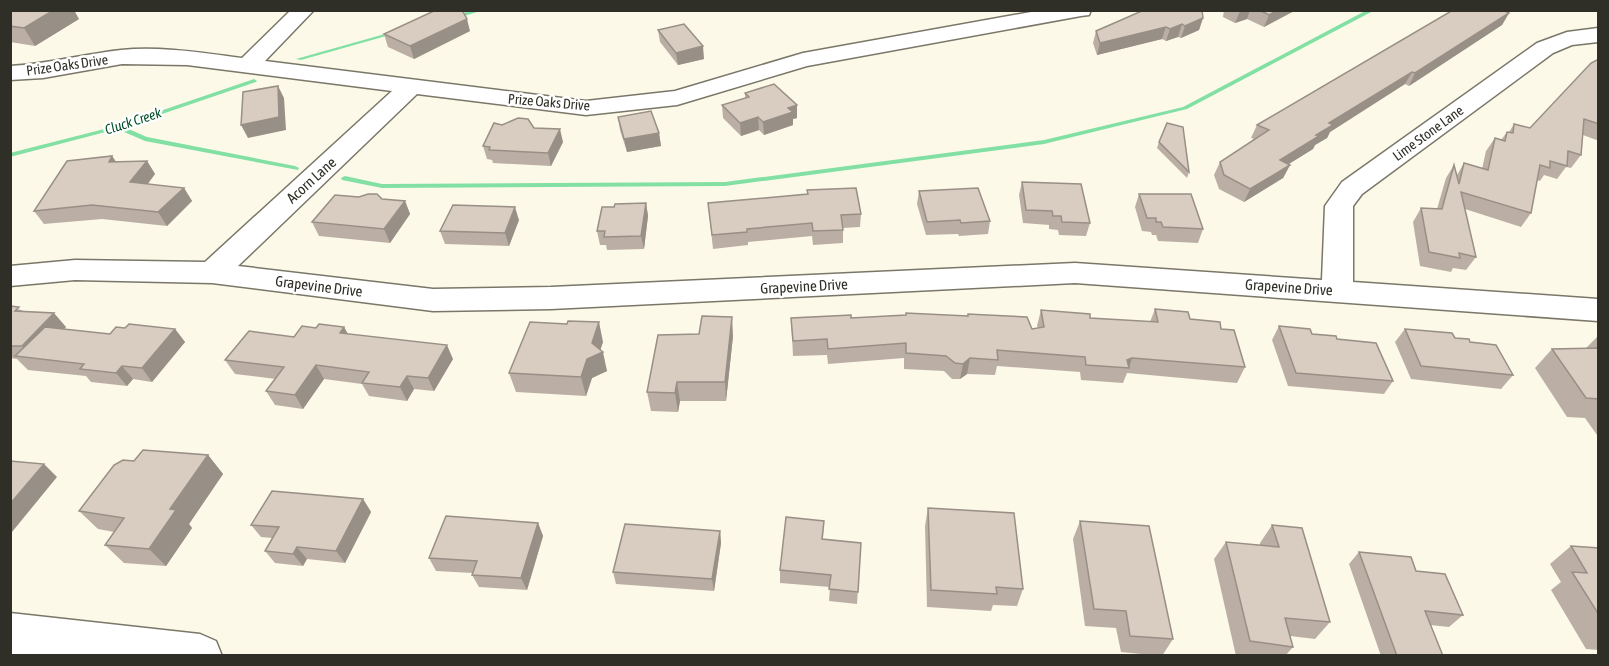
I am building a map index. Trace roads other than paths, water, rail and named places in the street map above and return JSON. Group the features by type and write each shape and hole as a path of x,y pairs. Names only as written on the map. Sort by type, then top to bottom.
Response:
{"street":[{"path":"249,64 304,10"},
{"name":"Prize Oaks Drive","path":"10,73 43,71 122,57 187,58 585,108 677,98 802,60 1081,10"},
{"name":"Lime Stone Lane","path":"1337,291 1339,206 1352,188 1545,48 1568,39 1599,35"},
{"name":"Acorn Lane","path":"212,273 410,87"},
{"name":"Grapevine Drive","path":"10,276 75,270 212,273 433,300 551,298 1075,273 1599,310"},
{"path":"10,634 197,655"}],"waterway":[{"name":"Cluck Creek","path":"454,17 481,10"},
{"path":"345,178 382,186 725,184 1044,142 1185,108 1372,10"},
{"name":"Cluck Creek","path":"299,59 394,33"},
{"name":"Cluck Creek","path":"118,127 254,81"},
{"name":"Cluck Creek","path":"10,155 118,127"},
{"path":"118,127 145,139 295,168"}]}
